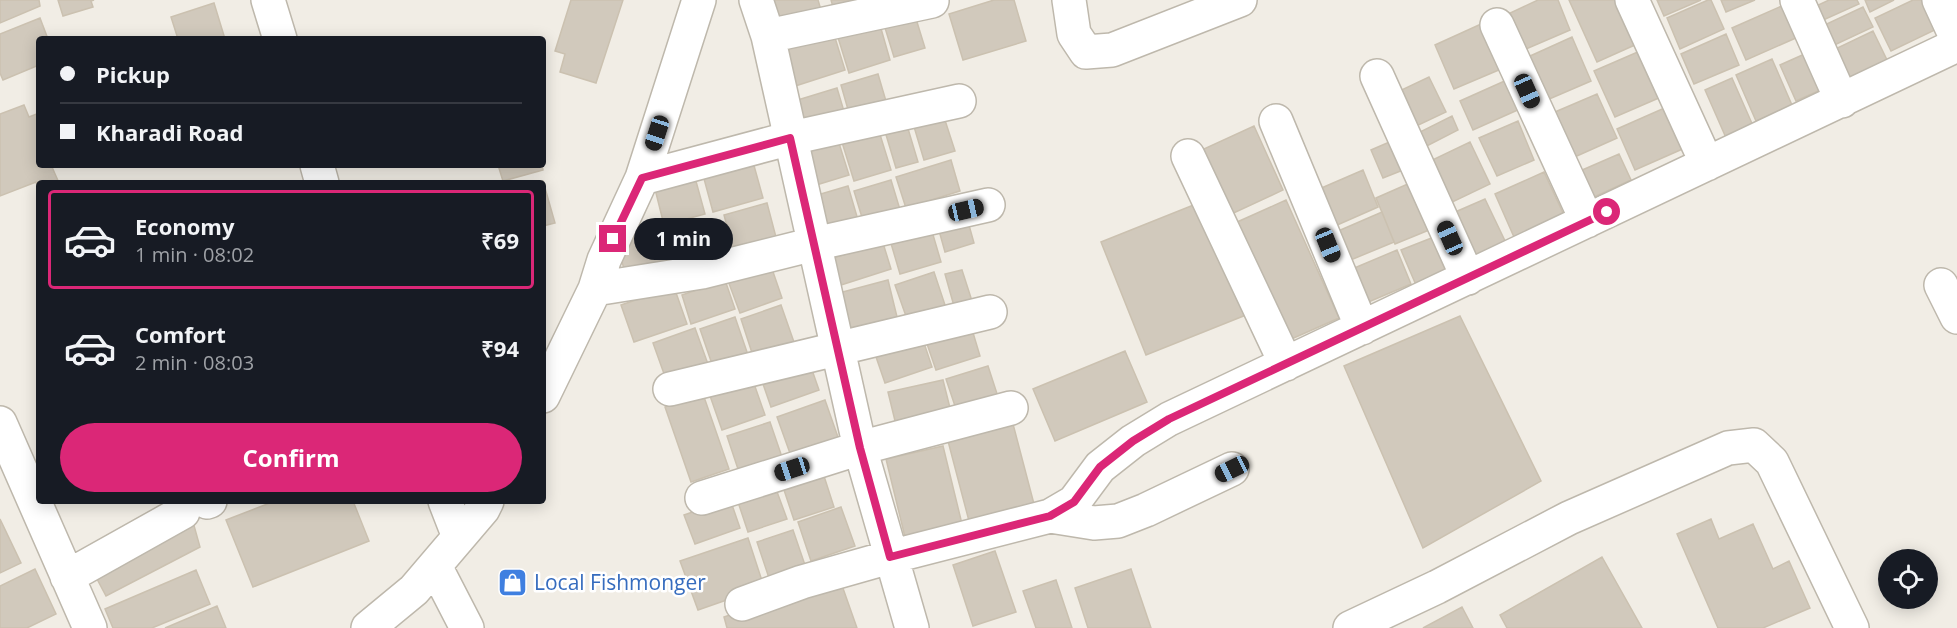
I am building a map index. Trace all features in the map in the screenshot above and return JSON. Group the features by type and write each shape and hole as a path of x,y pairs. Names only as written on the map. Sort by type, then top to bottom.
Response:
{"street":[{"path":"268,0 279,36"},
{"path":"546,390 595,289 604,260 642,178 699,0"},
{"path":"756,0 768,36 860,448 912,628"},
{"path":"1069,0 1074,34 1086,52 1112,50 1240,0"},
{"path":"1632,0 1707,164"},
{"path":"1797,0 1842,101"},
{"path":"1939,0 1957,39"},
{"path":"768,36 932,1"},
{"path":"1497,25 1587,221"},
{"path":"742,604 802,582 1050,516 1074,502 1100,467 1133,441 1169,419 1957,45"},
{"path":"1377,76 1468,278"},
{"path":"642,178 790,138 959,101"},
{"path":"1276,121 1362,328"},
{"path":"1188,156 1286,364"},
{"path":"595,289 702,272 987,205"},
{"path":"1941,285 1957,317"},
{"path":"670,389 990,312"},
{"path":"702,498 860,448 1011,408"},
{"path":"0,423 90,628"},
{"path":"1350,628 1437,587 1569,518 1728,448 1754,445 1772,462 1852,628"},
{"path":"1050,516 1094,523 1118,521 1232,469"},
{"path":"446,504 459,537"},
{"path":"368,628 414,590 485,504"},
{"path":"67,577 200,505"},
{"path":"435,566 467,628"}],"building":[{"path":"0,0 39,0 40,6 0,23"},
{"path":"58,0 94,0 91,1 93,7 63,16"},
{"path":"571,0 623,0 596,83 560,72 565,54 555,51"},
{"path":"766,0 818,0 821,10 773,24"},
{"path":"831,0 872,0 835,14"},
{"path":"994,0 1014,0 1026,41 963,60 949,14"},
{"path":"1538,0 1558,0 1570,30 1526,49 1510,13"},
{"path":"1569,0 1618,0 1637,44 1597,62"},
{"path":"1657,0 1701,0 1664,16"},
{"path":"1711,0 1724,29 1680,49 1667,18"},
{"path":"1721,0 1755,0 1726,12"},
{"path":"1829,0 1857,0 1859,4 1821,21 1814,7"},
{"path":"1865,0 1894,0 1870,12"},
{"path":"1913,0 1926,0 1939,28 1891,51 1875,18"},
{"path":"214,3 224,36 177,36 171,17"},
{"path":"1784,5 1798,37 1746,60 1732,28"},
{"path":"1863,7 1873,27 1828,48 1818,28"},
{"path":"913,9 925,48 894,57 882,18"},
{"path":"40,18 47,36 36,36 36,66 3,80 0,73 0,34"},
{"path":"878,18 890,60 849,73 836,31"},
{"path":"1481,24 1501,69 1454,89 1435,45"},
{"path":"832,28 845,70 786,89 773,46"},
{"path":"1873,31 1887,60 1844,80 1831,51"},
{"path":"1726,34 1739,65 1694,84 1681,54"},
{"path":"1572,37 1591,81 1547,100 1528,57"},
{"path":"1640,51 1661,97 1615,117 1594,71"},
{"path":"1809,52 1825,88 1796,101 1780,65"},
{"path":"1772,59 1792,105 1756,121 1736,75"},
{"path":"878,74 888,108 851,120 841,85"},
{"path":"1429,77 1446,112 1410,129 1393,94"},
{"path":"1732,78 1754,128 1727,140 1705,90"},
{"path":"1509,79 1522,108 1473,130 1460,101"},
{"path":"837,88 846,118 800,132 791,102"},
{"path":"1597,94 1617,138 1568,160 1548,115"},
{"path":"24,105 29,117 36,114 36,168 52,168 58,180 36,180 36,182 0,196 0,114"},
{"path":"1669,106 1687,147 1635,170 1617,129"},
{"path":"942,111 955,151 924,160 912,120"},
{"path":"1452,116 1458,130 1419,150 1412,136"},
{"path":"1518,121 1534,160 1497,176 1479,138"},
{"path":"906,122 918,162 896,168 884,128"},
{"path":"1254,126 1283,190 1225,217 1195,153"},
{"path":"878,128 891,170 854,181 841,139"},
{"path":"1401,137 1413,166 1383,178 1371,150"},
{"path":"838,140 849,175 813,186 802,151"},
{"path":"1470,142 1490,184 1446,205 1426,163"},
{"path":"1619,154 1631,180 1592,198 1580,171"},
{"path":"951,160 960,191 906,208 896,177"},
{"path":"753,162 763,198 713,212 703,175"},
{"path":"499,168 543,168 543,170 503,180"},
{"path":"1363,170 1378,207 1326,230 1310,193"},
{"path":"1544,172 1564,215 1514,237 1495,194"},
{"path":"694,174 705,214 664,225 654,185"},
{"path":"891,180 901,213 864,224 854,191"},
{"path":"1410,183 1429,230 1395,244 1376,198"},
{"path":"848,186 858,220 824,230 814,196"},
{"path":"546,192 555,223 546,225"},
{"path":"1485,199 1506,243 1474,258 1453,213"},
{"path":"1286,200 1339,318 1287,341 1235,223"},
{"path":"1201,202 1246,315 1146,355 1101,242"},
{"path":"767,203 777,241 734,253 724,215"},
{"path":"1382,212 1394,242 1341,264 1329,235"},
{"path":"967,218 974,243 945,252 938,227"},
{"path":"716,221 726,258 686,269 676,232"},
{"path":"656,228 667,260 626,274 615,242"},
{"path":"931,228 941,262 900,274 890,240"},
{"path":"1434,237 1449,271 1416,285 1401,250"},
{"path":"883,243 891,269 841,285 833,258"},
{"path":"1397,250 1411,284 1359,306 1345,272"},
{"path":"770,263 782,298 740,313 727,278"},
{"path":"962,270 972,301 954,306 945,274"},
{"path":"934,272 945,305 907,319 895,285"},
{"path":"725,280 735,309 691,324 682,295"},
{"path":"888,280 898,321 846,335 835,294"},
{"path":"674,287 687,324 634,342 621,305"},
{"path":"781,305 795,345 754,359 741,319"},
{"path":"1460,316 1541,481 1423,548 1344,366"},
{"path":"735,317 748,355 713,367 700,329"},
{"path":"971,326 980,356 936,370 926,341"},
{"path":"695,328 709,367 667,382 653,343"},
{"path":"922,337 932,367 885,383 875,354"},
{"path":"1125,351 1147,402 1055,441 1033,389"},
{"path":"988,366 1000,403 958,415 946,379"},
{"path":"811,367 819,390 771,407 763,384"},
{"path":"752,378 765,415 722,430 709,393"},
{"path":"943,380 952,416 897,429 888,392"},
{"path":"703,394 729,469 691,482 665,407"},
{"path":"825,400 839,440 791,456 777,417"},
{"path":"770,422 783,460 740,475 727,436"},
{"path":"1013,424 1034,504 969,521 948,441"},
{"path":"943,446 962,524 905,537 886,459"},
{"path":"823,473 834,507 794,520 783,487"},
{"path":"776,489 787,519 748,532 738,502"},
{"path":"730,499 740,528 695,544 684,515"},
{"path":"267,504 354,504 369,541 253,587 226,520"},
{"path":"841,507 855,546 811,561 798,522"},
{"path":"0,519 21,563 0,573"},
{"path":"1711,519 1719,539 1753,524 1773,569 1789,561 1810,608 1763,628 1718,628 1677,534"},
{"path":"193,522 200,547 106,596 96,577"},
{"path":"793,530 806,568 770,581 757,542"},
{"path":"748,538 764,587 698,610 680,561"},
{"path":"995,551 1016,612 973,626 953,565"},
{"path":"1602,557 1642,628 1507,628 1500,615"},
{"path":"35,569 56,614 27,628 0,628 0,586"},
{"path":"1131,569 1151,628 1088,628 1075,588"},
{"path":"196,570 210,604 152,628 113,628 105,609"},
{"path":"839,577 857,628 727,628 724,617"},
{"path":"1056,580 1072,628 1036,628 1023,591"},
{"path":"217,606 226,628 165,628"},
{"path":"1462,607 1473,628 1423,628"}],"place":[{"name":"Local Fishmonger","path":"513,582"}],"route":[{"path":"613,239 642,178 790,138 860,448 890,557 1050,516 1074,502 1100,467 1133,441 1169,419 1607,212"}]}
